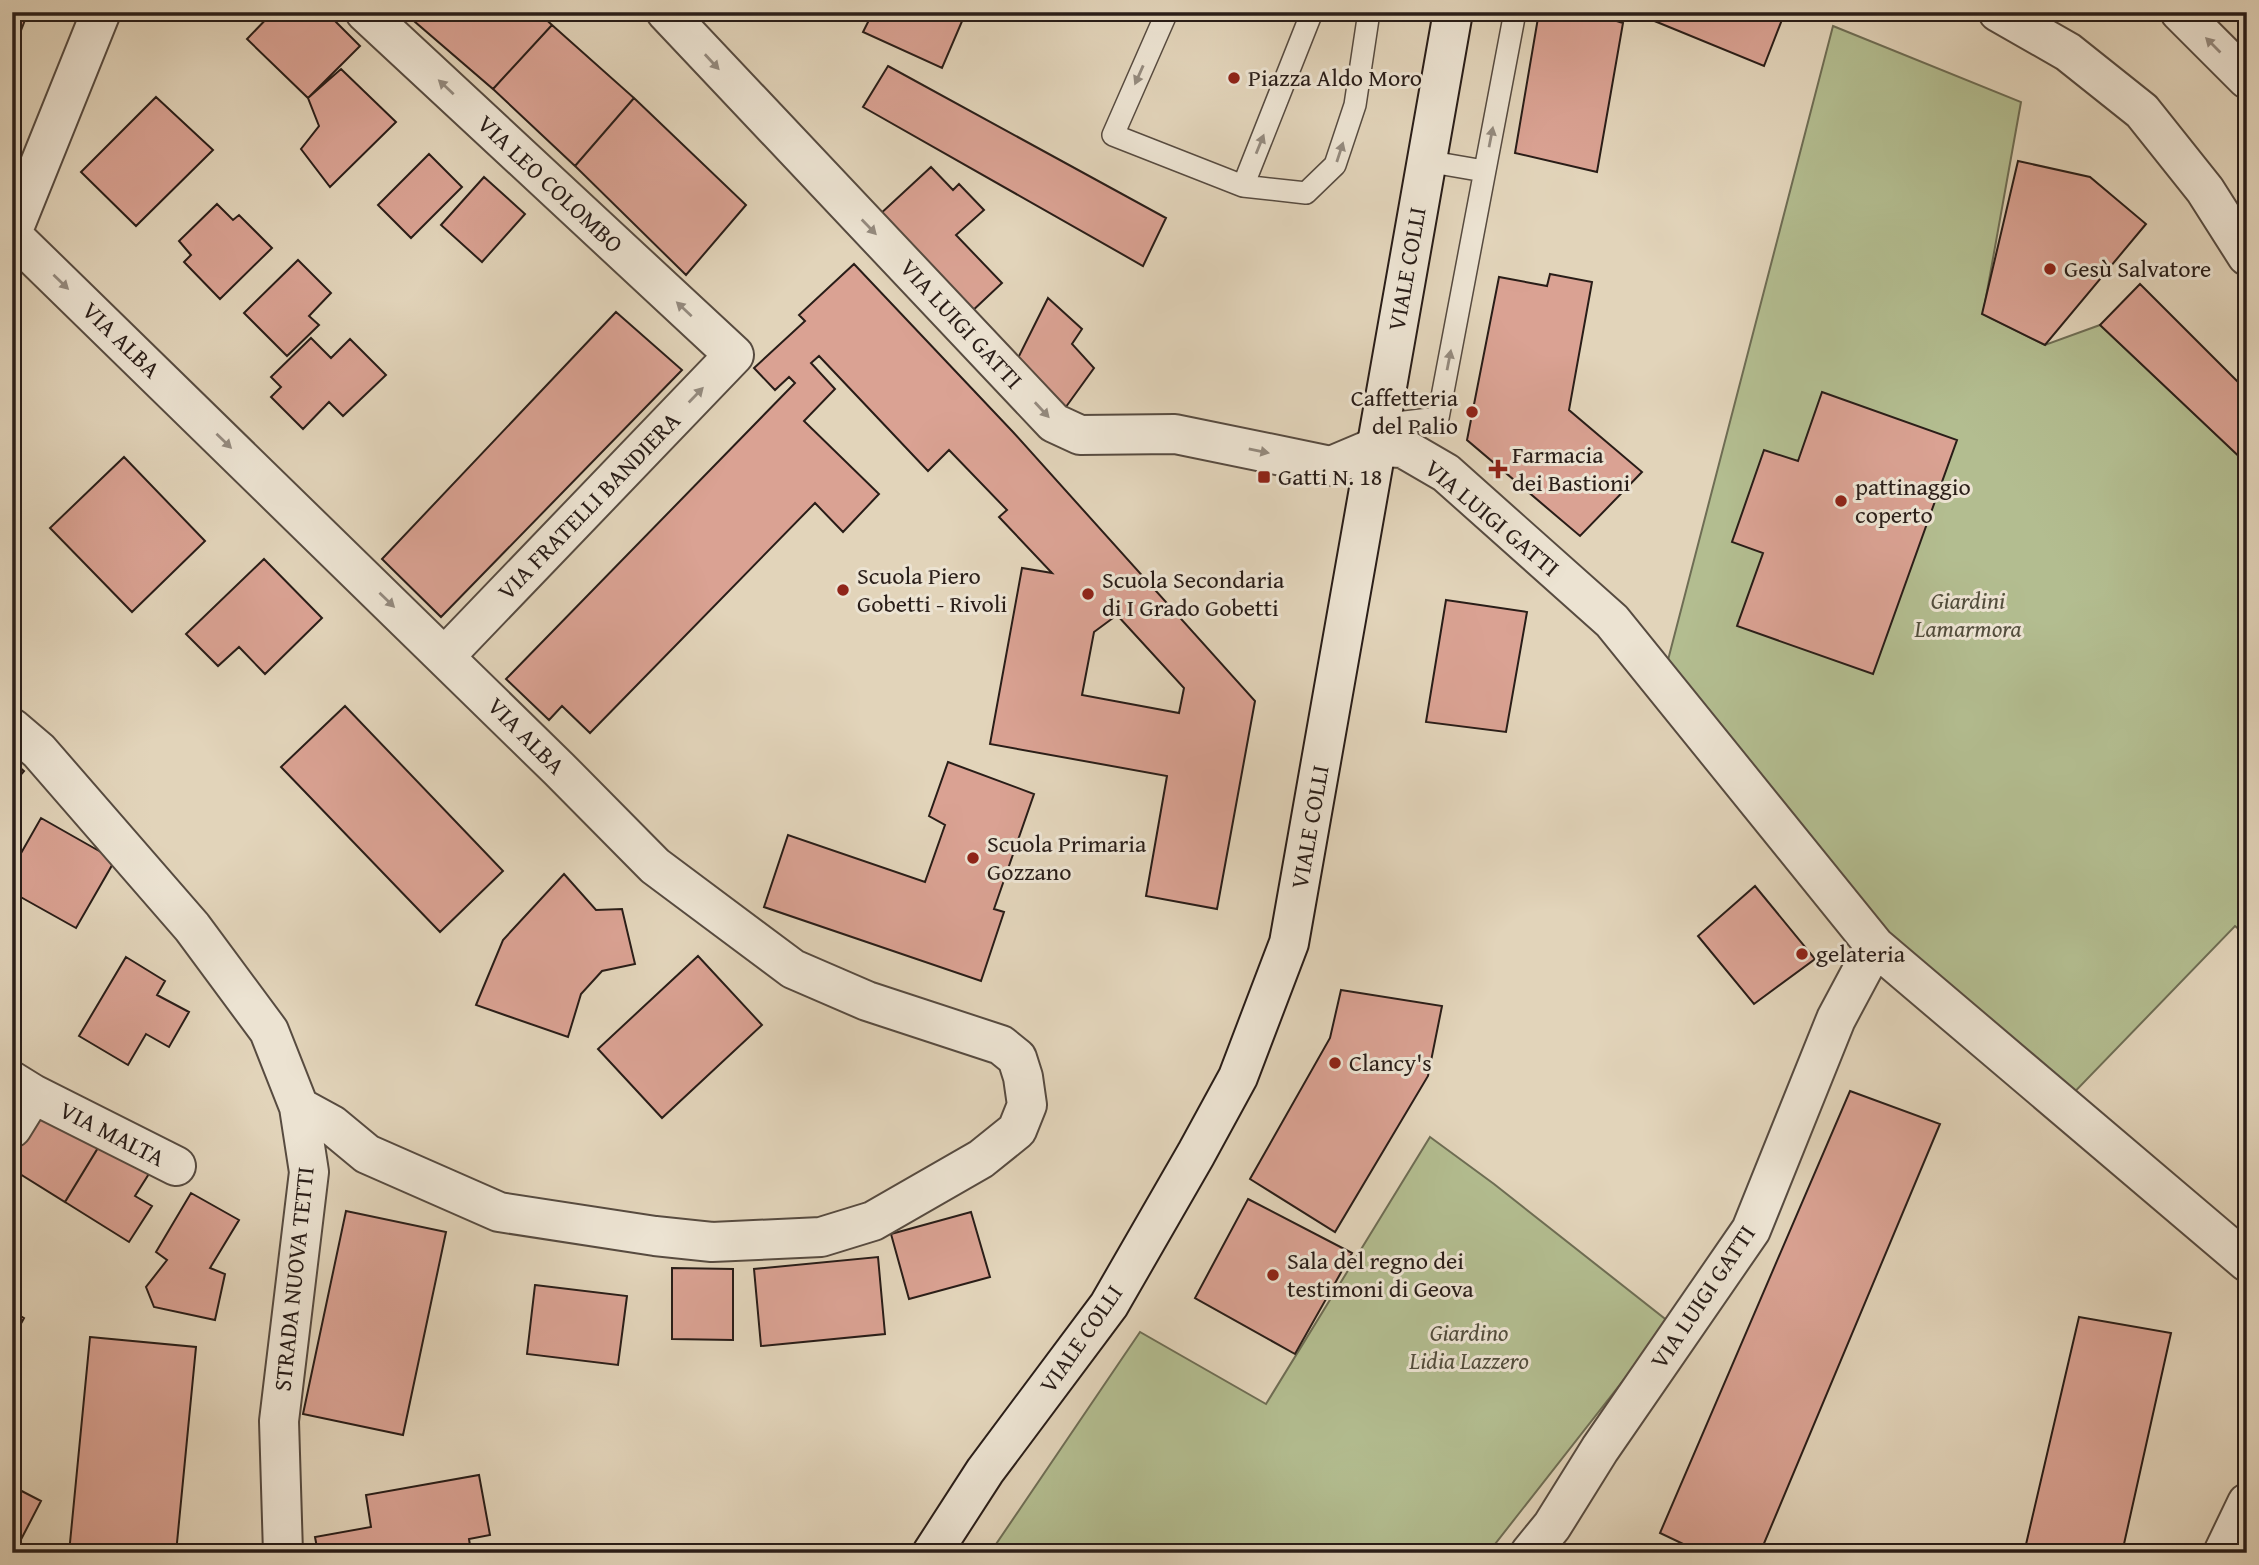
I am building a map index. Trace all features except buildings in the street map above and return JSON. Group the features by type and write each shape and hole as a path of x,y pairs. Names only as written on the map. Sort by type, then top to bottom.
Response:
{"street":[{"path":"12,234 101,12"},
{"name":"VIA LEO COLOMBO","path":"365,12 734,355"},
{"name":"VIA LUIGI GATTI","path":"666,12 1054,423 1080,435 1175,434 1331,466 1378,436 1446,473 1612,621 1875,946 2246,1260"},
{"name":"VIALE COLLI","path":"932,1553 985,1471 1109,1305 1238,1077 1289,943 1453,12"},
{"path":"1998,12 2068,52 2142,110 2205,191 2247,256"},
{"path":"2180,12 2247,79"},
{"name":"VIA ALBA","path":"12,234 445,656 655,866 793,969 867,1000 1001,1045 1017,1058 1027,1105 1017,1130 981,1159 873,1221 821,1237 712,1242 655,1237 499,1212 367,1154 332,1125 299,1107"},
{"name":"VIA FRATELLI BANDIERA","path":"445,656 734,355"},
{"name":"STRADA NUOVA TETTI","path":"12,728 39,751 192,927 269,1031 299,1107 309,1172 279,1421 283,1553"},
{"name":"VIA LUIGI GATTI","path":"1530,1553 1552,1526 1600,1449 1751,1230 1836,1019 1875,946"},
{"path":"12,1128 22,1088"},
{"name":"VIA MALTA","path":"22,1088 176,1166"},
{"path":"2223,1553 2247,1503"}],"lane":[{"path":"1167,12 1113,135 1243,187 1306,193 1335,165 1355,105 1369,12"},
{"path":"1243,187 1312,12"},
{"path":"1378,436 1438,418 1515,12"},
{"path":"1426,160 1484,171"}],"green space":[{"name":"Giardini Lamarmora","path":"1833,26 2021,102 1983,314 2045,345 2100,325 2247,464 2247,936 2235,926 2062,1105 1875,946 1662,683"},
{"name":"Giardino Lidia Lazzero","path":"1430,1137 1669,1322 1488,1553 990,1553 1140,1332 1266,1404"}],"place":[{"name":"Piazza Aldo Moro","path":"1234,78"},
{"name":"Gesù Salvatore","path":"2050,269"},
{"name":"Caffetteria del Palio","path":"1472,412"},
{"name":"Farmacia dei Bastioni","path":"1498,469"},
{"name":"Gatti N. 18","path":"1264,477"},
{"name":"pattinaggio coperto","path":"1841,501"},
{"name":"Scuola Piero Gobetti - Rivoli","path":"843,590"},
{"name":"Scuola Secondaria di I Grado Gobetti","path":"1088,594"},
{"name":"Scuola Primaria Gozzano","path":"973,858"},
{"name":"gelateria","path":"1802,954"},
{"name":"Clancy's","path":"1335,1063"},
{"name":"Sala del regno dei testimoni di Geova","path":"1273,1275"}]}
